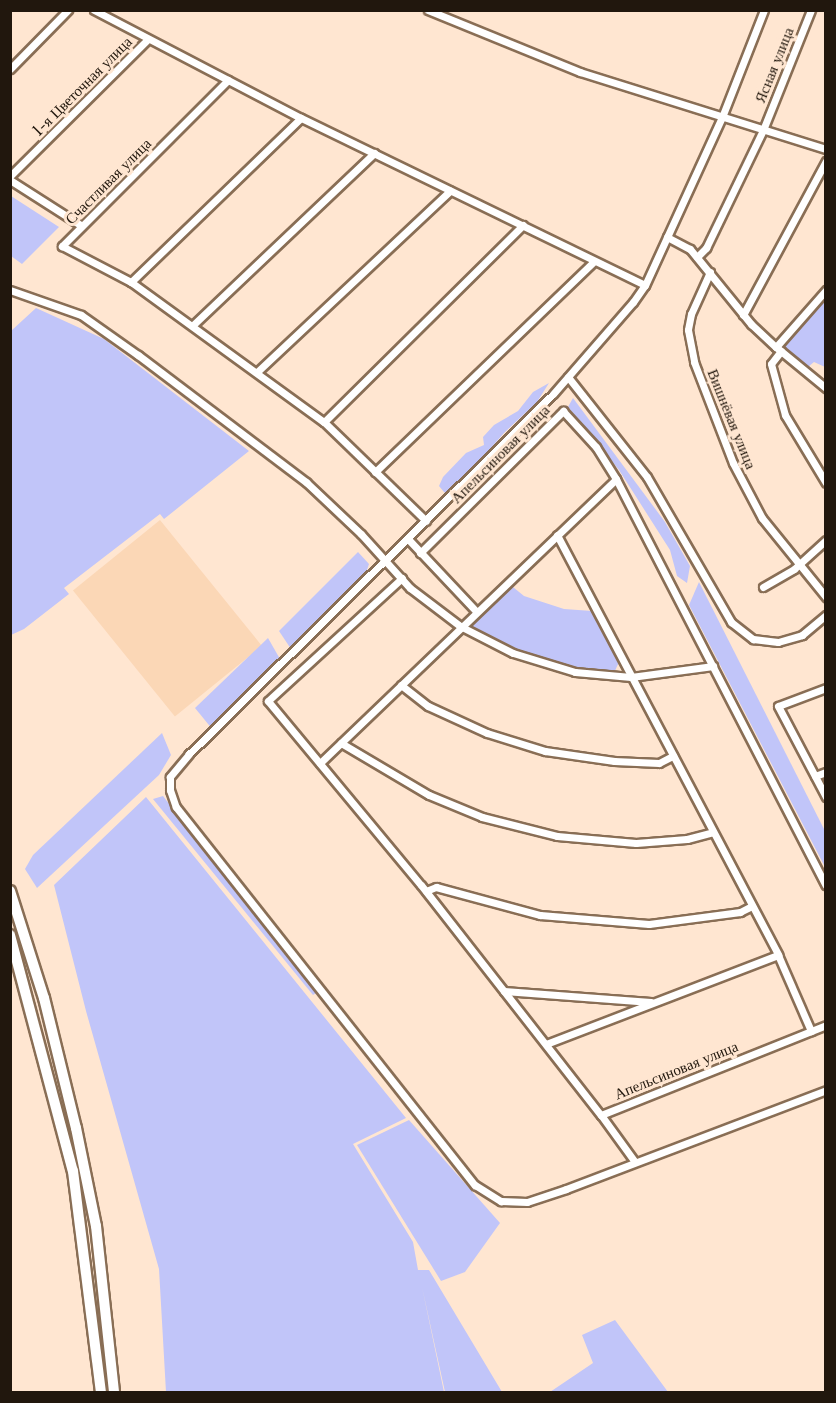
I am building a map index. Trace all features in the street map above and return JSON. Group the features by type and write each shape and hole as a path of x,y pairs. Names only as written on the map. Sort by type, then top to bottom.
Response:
{"main road":[{"path":"10,891 44,998 67,1081 96,1226 114,1392"},
{"path":"10,935 73,1171 101,1392"},
{"path":"29,1000 44,998"}],"street":[{"path":"10,69 68,10"},
{"path":"94,10 146,41 645,285"},
{"path":"428,10 580,72 825,149"},
{"path":"764,10 722,117 645,285 568,377 409,540 384,559 189,754 170,777 176,807 475,1185 501,1201 527,1202 825,1090"},
{"name":"Ясная улица","path":"763,130 811,10"},
{"name":"1-я Цветочная улица","path":"10,178 146,41"},
{"name":"Счастливая улица","path":"228,80 62,246 130,282 193,325 324,422 426,521"},
{"path":"130,282 301,118"},
{"path":"697,257 706,248 763,130"},
{"path":"193,325 374,153"},
{"path":"743,315 825,161"},
{"path":"10,178 82,226"},
{"path":"257,372 450,191"},
{"path":"324,422 523,225"},
{"path":"667,237 697,257 743,315 778,349 825,388"},
{"path":"375,472 594,261"},
{"name":"Вишнёвая улица","path":"710,272 690,314 688,330 694,362 743,481 762,518 825,597"},
{"path":"10,290 93,322 306,482 402,578 460,626 513,653 575,672 631,677 712,666"},
{"path":"825,290 778,349 771,364 784,415 825,483"},
{"path":"568,377 647,477 731,622 753,639 778,642 802,635 825,615"},
{"name":"Апельсиновая улица","path":"420,553 563,411 596,447 616,479 825,885"},
{"path":"320,763 460,626 616,479"},
{"path":"556,535 778,955 811,1031"},
{"path":"409,540 476,611"},
{"path":"763,587 799,563 825,540"},
{"name":"Апельсиновая улица","path":"402,578 268,701 426,891 601,1115 825,1025"},
{"path":"401,685 428,706 487,734 545,752 614,762 659,763 673,756"},
{"path":"825,688 778,706 825,797"},
{"path":"341,743 429,795 482,818 557,836 636,843 687,839 713,832"},
{"path":"815,776 825,772"},
{"path":"426,891 436,887 540,915 649,924 740,912 752,906"},
{"path":"546,1044 778,955"},
{"path":"504,991 653,1002"},
{"path":"601,1115 635,1162"}],"shaded area":[{"path":"11,196 59,227 22,264 11,256"},
{"path":"825,299 825,367 814,362 808,367 783,348"},
{"path":"36,308 104,339 249,451 164,519 160,514 64,588 69,594 24,629 11,635 11,331"},
{"path":"549,383 537,402 504,433 449,496 444,492 439,486 443,477 466,453 484,445 483,437 494,425 518,411 533,392"},
{"path":"573,398 665,522 690,566 687,583 677,576 670,550 619,470 568,407"},
{"path":"160,520 262,646 175,716 73,590"},
{"path":"358,552 369,564 363,582 291,649 279,631"},
{"path":"699,582 825,831 825,867 689,605"},
{"path":"508,583 524,596 564,609 592,611 619,662 614,673 583,671 532,658 472,630 469,622"},
{"path":"268,638 280,659 213,730 195,708"},
{"path":"162,733 171,755 159,775 37,888 25,869 33,855"},
{"path":"163,796 316,993 313,995 153,799"},
{"path":"146,797 406,1118 353,1144 413,1242 418,1270 429,1270 502,1392 445,1392 422,1287 444,1392 166,1392 159,1269 86,1011 54,885"},
{"path":"409,1120 500,1223 465,1272 441,1281 357,1145"},
{"path":"615,1320 668,1392 550,1392 593,1363 582,1335"}]}
